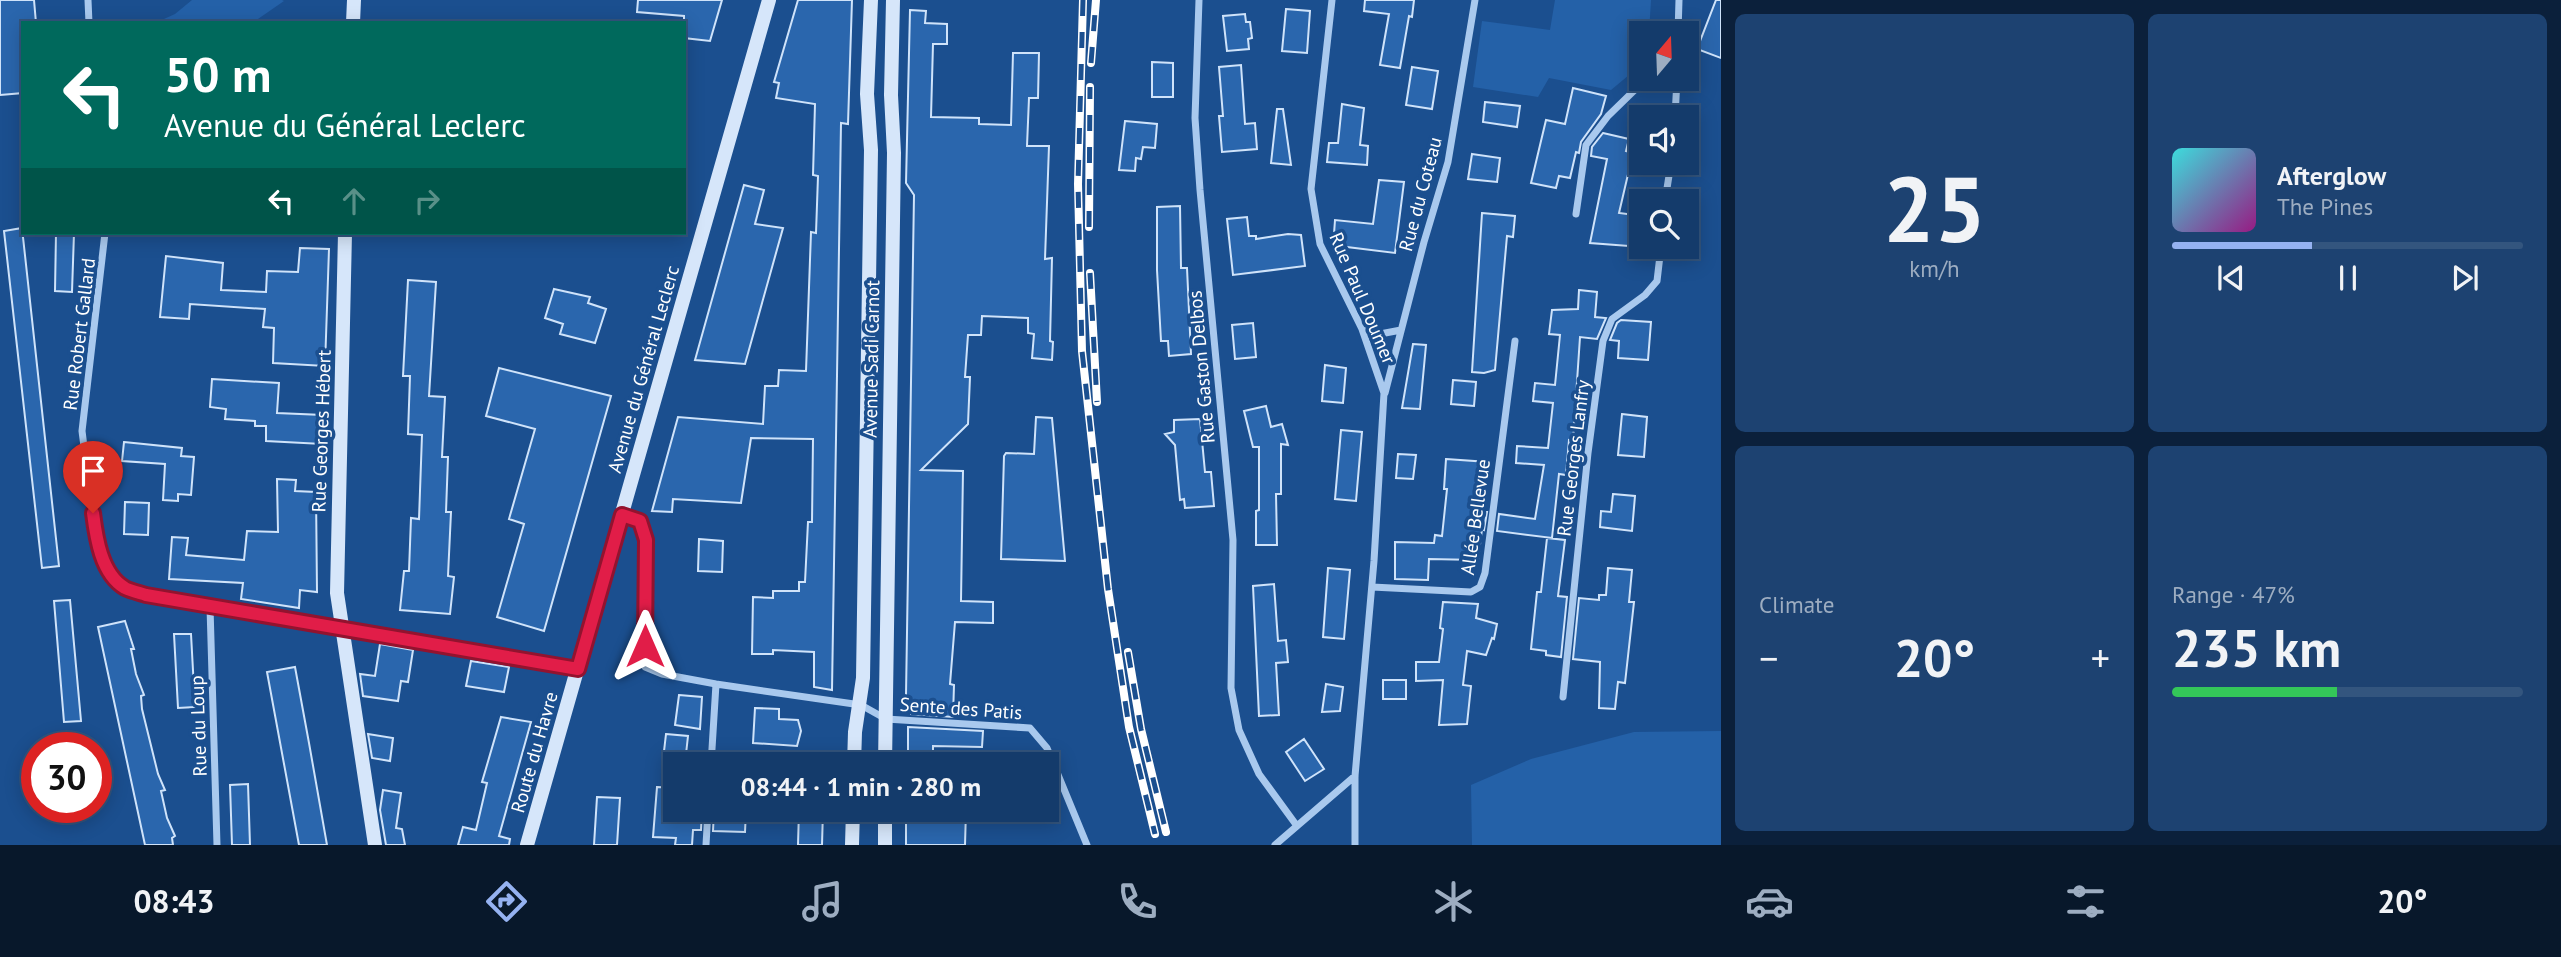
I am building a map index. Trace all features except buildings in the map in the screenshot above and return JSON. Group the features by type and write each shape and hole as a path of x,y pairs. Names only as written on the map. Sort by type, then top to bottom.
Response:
{"main road":[{"path":"353,21 354,0"},
{"name":"Avenue du Général Leclerc","path":"578,669 769,0"},
{"name":"Avenue Sadi Carnot","path":"854,752 863,678 871,150 867,94 871,0"},
{"name":"Avenue Sadi Carnot","path":"885,752 894,153 891,94 893,0"},
{"name":"Rue Georges Hébert","path":"345,235 336,575 341,629 375,845"},
{"name":"Route du Havre","path":"527,845 578,669"},
{"path":"852,845 853,822"},
{"path":"885,822 885,845"}],"street":[{"path":"88,0 89,21"},
{"name":"Rue Gaston Delbos","path":"1199,0 1195,118 1233,540 1231,688 1239,730 1259,774 1297,826"},
{"name":"Rue Paul Doumer","path":"1332,0 1311,188 1314,216 1320,244 1362,328 1384,393 1372,587 1355,776 1355,845"},
{"name":"Rue du Coteau","path":"1384,393 1448,162 1475,0"},
{"path":"1678,21 1679,0"},
{"path":"1576,214 1586,145 1608,116 1634,91"},
{"name":"Rue Robert Gallard","path":"105,235 82,431 96,540 108,569 124,587 146,595 210,607 578,669"},
{"name":"Rue Georges Lanfry","path":"1563,697 1588,453 1603,341 1612,319 1645,295 1657,281 1660,259"},
{"path":"1362,328 1380,334 1401,330"},
{"name":"Allée Bellevue","path":"1372,587 1471,592 1480,587 1485,573 1515,341"},
{"path":"622,515 640,521 646,540 645,667 662,674 716,684 861,705 886,719"},
{"name":"Rue du Loup","path":"210,607 217,845"},
{"path":"712,752 716,684"},
{"name":"Sente des Patis","path":"886,719 1030,728 1047,748 1087,845"},
{"path":"1275,845 1355,776"},
{"path":"706,845 707,822"}],"shaded area":[{"path":"192,0 284,1 255,21 159,21 175,14"},
{"path":"1555,0 1651,0 1650,21 1629,21 1629,75 1611,90 1549,78 1538,97 1473,87 1482,21 1550,30"},
{"path":"1721,731 1721,845 1472,845 1471,785 1531,759 1634,732"}],"railway":[{"path":"1083,0 1078,184 1082,351 1108,589 1129,727 1155,834"},
{"path":"1091,63 1096,0"},
{"path":"1089,227 1090,87"},
{"path":"1090,273 1097,402"},
{"path":"1128,652 1141,729 1166,832"}],"route":[{"path":"93,513 96,540 108,569 124,587 146,595 578,669 622,515 640,521 646,540 645,646"}]}
